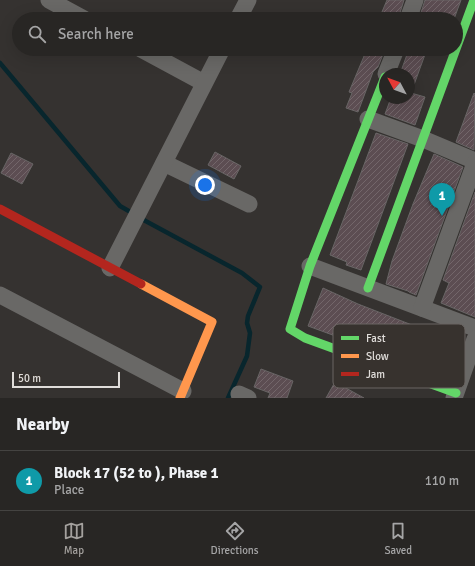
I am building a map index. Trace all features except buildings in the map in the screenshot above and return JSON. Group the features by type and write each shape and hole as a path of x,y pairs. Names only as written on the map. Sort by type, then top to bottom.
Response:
{"street":[{"path":"49,0 71,12"},
{"path":"411,12 415,0"},
{"path":"463,30 474,0"},
{"path":"154,56 204,83"},
{"path":"110,268 218,56"},
{"path":"389,68 393,56"},
{"path":"368,288 453,56"},
{"path":"333,349 305,338 290,329 291,323 310,266 379,92"},
{"path":"368,119 423,139 475,162 422,308"},
{"path":"164,162 249,204"},
{"path":"0,209 212,322 181,394 0,295"},
{"path":"310,266 464,324"},
{"path":"465,324 475,328"},
{"path":"465,368 475,339"},
{"path":"434,388 455,396"}],"waterway":[{"path":"0,63 120,206 134,214"},
{"path":"140,218 242,273 260,287 248,316 247,323 250,333 247,356 228,398"}],"traffic: fast":[{"path":"463,30 474,0"},
{"path":"368,288 453,56"},
{"path":"333,348 305,338 290,329 310,266 379,92"},
{"path":"442,388 456,393"}],"traffic: slow":[{"path":"141,284 212,322 180,398"}],"traffic: jam":[{"path":"0,209 141,284"}],"place":[{"name":"Block 17 (52 to ), Phase 1","path":"442,216"}]}
